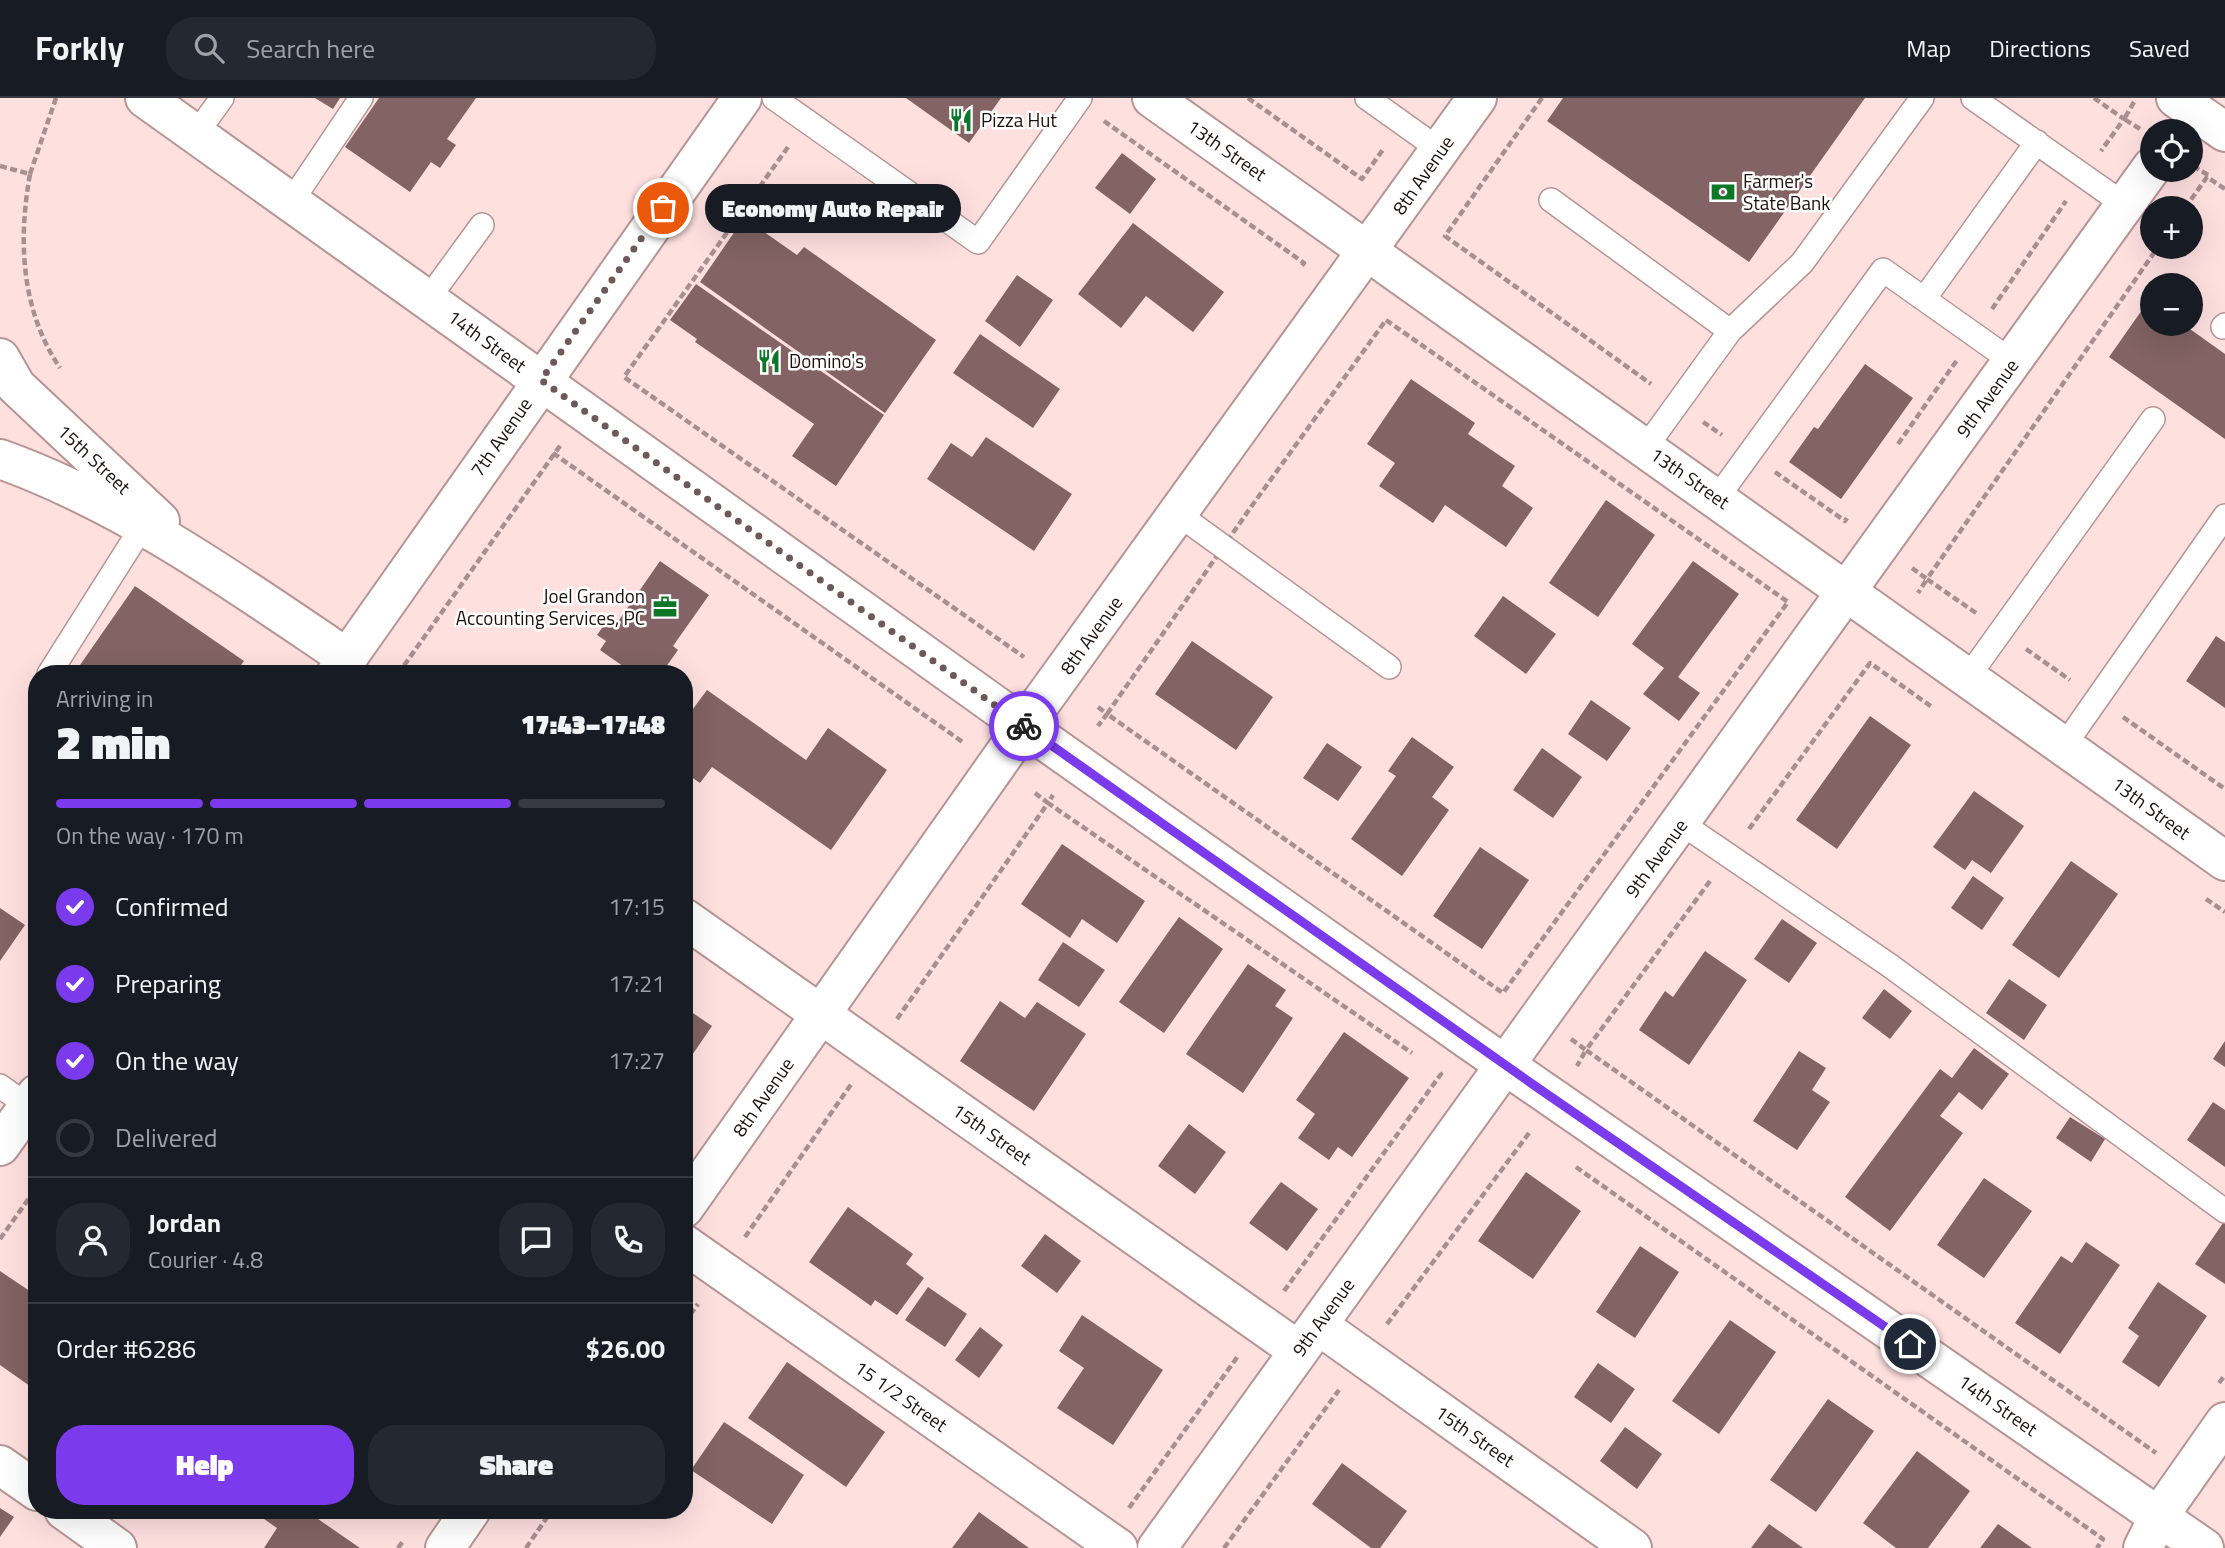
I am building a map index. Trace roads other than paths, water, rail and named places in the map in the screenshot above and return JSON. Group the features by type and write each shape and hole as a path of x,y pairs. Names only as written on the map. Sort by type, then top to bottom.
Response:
{"street":[{"name":"14th Street","path":"145,98 1024,726 1507,1066 2151,1532 2204,1548"},
{"name":"7th Avenue","path":"343,665 742,98"},
{"name":"13th Street","path":"1152,98 2225,861"},
{"name":"8th Avenue","path":"693,1195 1024,726 1477,98"},
{"path":"2187,109 2225,132"},
{"name":"9th Avenue","path":"1157,1548 1507,1066 2141,182"},
{"name":"15th Street","path":"0,358 16,386 194,554 341,665"},
{"name":"15th Street","path":"0,459 37,472 194,554"},
{"name":"15th Street","path":"693,924 822,1014 1308,1338 1363,1357 1632,1548"},
{"path":"0,1146 25,1099"},
{"name":"15 1/2 Street","path":"693,1250 1118,1548"},
{"path":"2151,1532 2221,1404"},
{"path":"0,1465 28,1485"},
{"path":"77,1519 117,1548"},
{"path":"445,1548 465,1519"}],"lane":[{"path":"196,134 222,98"},
{"path":"292,202 360,98"},
{"path":"774,98 978,242 1078,100"},
{"path":"1646,447 1730,331 1802,263 1922,98"},
{"path":"1973,98 2125,205"},
{"path":"1377,102 1440,150"},
{"path":"1924,299 2037,142"},
{"path":"1551,200 1730,331"},
{"path":"428,299 482,225"},
{"path":"1717,498 1883,270 2012,362"},
{"path":"1968,677 2153,419"},
{"path":"1178,514 1389,667"},
{"path":"2064,746 2225,516"},
{"path":"55,665 142,527"},
{"path":"1681,823 1889,965 2225,1211"}],"place":[{"name":"Pizza Hut","path":"961,120"},
{"name":"Farmer's State Bank","path":"1723,192"},
{"name":"Economy Auto Repair","path":"663,208"},
{"name":"Domino's","path":"769,361"},
{"name":"Joel Grandon Accounting Services, PC","path":"665,607"}]}
